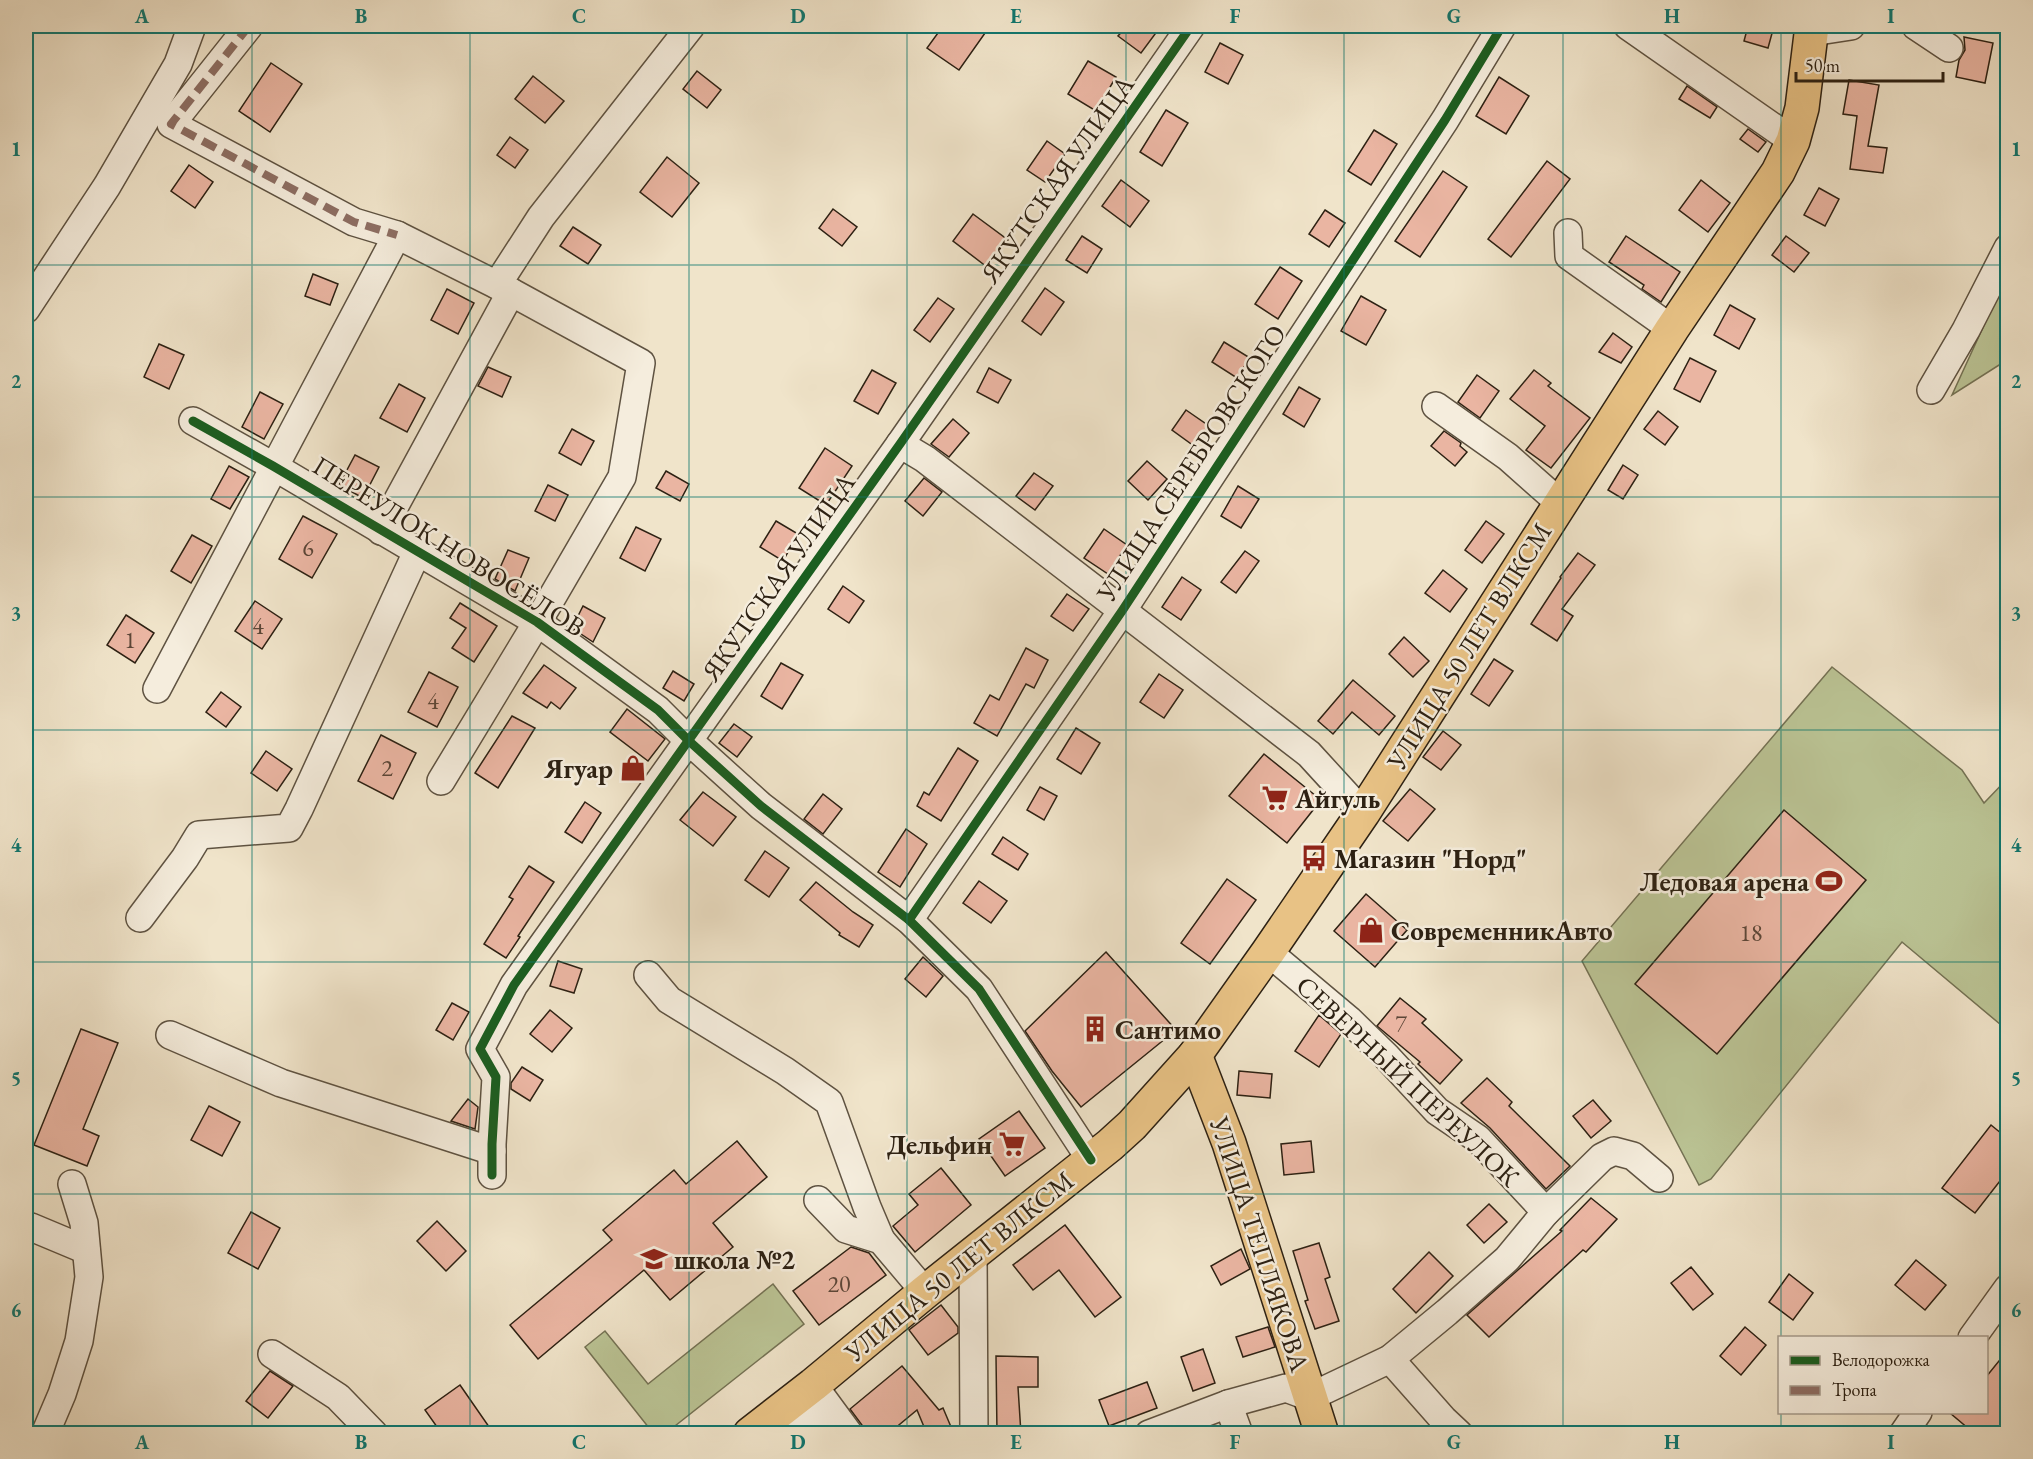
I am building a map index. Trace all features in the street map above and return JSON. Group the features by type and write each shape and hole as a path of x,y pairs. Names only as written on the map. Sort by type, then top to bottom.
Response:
{"main road":[{"name":"УЛИЦА 50 ЛЕТ ВЛКСМ","path":"750,1434 820,1396 924,1292 973,1255 1132,1125 1196,1055 1363,813 1672,329 1778,172 1793,141 1802,108 1812,29"},
{"name":"УЛИЦА ТЕПЛЯКОВА","path":"1196,1055 1229,1143 1322,1434"}],"street":[{"path":"26,309 107,186 178,64 192,26"},
{"path":"249,26 171,124 354,222 397,235 504,289 641,363 622,477 441,781"},
{"name":"ПЕРЕУЛОК НОВОСЁЛОВ","path":"381,531 541,217 691,26"},
{"name":"ЯКУТСКАЯ УЛИЦА","path":"170,1035 281,1083 492,1163 496,1077 480,1049 514,985 900,444 1191,26"},
{"name":"УЛИЦА СЕРЕБРОВСКОГО","path":"909,920 1122,611 1445,120 1502,26"},
{"path":"1628,26 1793,141"},
{"path":"1812,29 1851,26"},
{"path":"1916,26 1949,48"},
{"path":"1568,233 1569,256 1672,329"},
{"path":"157,689 273,465 397,235"},
{"path":"1931,390 1971,320 2007,248"},
{"path":"1436,406 1508,457 1560,502"},
{"name":"ПЕРЕУЛОК НОВОСЁЛОВ","path":"193,421 273,465 537,622 658,710 761,806 909,920 980,989 1091,1160"},
{"path":"900,444 925,459 1309,754 1363,813"},
{"name":"ПЕРЕУЛОК НОВОСЁЛОВ","path":"140,918 185,858 199,835 289,828 417,552"},
{"name":"СЕВЕРНЫЙ ПЕРЕУЛОК","path":"1268,952 1349,1020 1437,1111 1478,1140 1546,1212"},
{"path":"648,975 669,1000 785,1071 829,1102 881,1240 924,1292"},
{"path":"1149,1434 1228,1404 1286,1388 1310,1397 1390,1359 1507,1259 1546,1212 1602,1156 1614,1151 1633,1156 1659,1178"},
{"path":"45,1434 62,1394 80,1341 89,1277 84,1223 72,1184"},
{"path":"818,1200 846,1228 881,1240"},
{"path":"26,1227 86,1250"},
{"path":"973,1255 974,1434"},
{"path":"1973,1336 2007,1288"},
{"path":"272,1354 338,1397 374,1434"},
{"path":"1390,1359 1459,1434"},
{"path":"794,1434 820,1396 849,1434"},
{"path":"1228,1404 1239,1434"},
{"path":"1904,1434 1917,1414"}],"green space":[{"path":"2007,275 2007,360 1952,395"},
{"name":"Ледовая арена","path":"1832,667 1962,770 1984,803 2007,779 2007,1030 1902,942 1711,1179 1699,1185 1582,961"},
{"path":"773,1284 804,1324 666,1433 653,1433 585,1347 605,1331 648,1384"}],"building":[{"path":"943,26 990,26 959,70 927,48"},
{"path":"1127,26 1161,26 1141,53 1118,36"},
{"path":"1748,26 1774,26 1768,48 1744,41"},
{"path":"1964,37 1993,43 1985,83 1956,77 1959,60 1965,50"},
{"path":"1220,43 1243,55 1228,84 1205,72"},
{"path":"1088,61 1116,77 1096,111 1068,94"},
{"path":"271,63 302,84 270,132 239,111"},
{"path":"697,71 721,90 707,108 683,89"},
{"path":"533,76 564,101 545,123 515,99"},
{"path":"1499,77 1529,96 1506,134 1476,116"},
{"path":"1849,80 1879,85 1868,146 1887,148 1883,173 1850,169 1857,116 1843,114"},
{"path":"1687,86 1717,107 1710,118 1679,99"},
{"path":"1166,110 1188,123 1162,166 1140,152"},
{"path":"1748,129 1766,142 1758,152 1740,139"},
{"path":"1374,130 1397,144 1371,185 1348,171"},
{"path":"510,137 528,150 515,168 497,155"},
{"path":"1047,141 1065,154 1045,182 1027,170"},
{"path":"667,157 699,183 672,217 640,192"},
{"path":"1547,161 1570,179 1511,257 1488,239"},
{"path":"189,165 213,182 195,208 171,191"},
{"path":"1443,171 1467,187 1420,257 1395,241"},
{"path":"1121,180 1149,201 1130,227 1102,206"},
{"path":"1701,180 1730,203 1708,232 1679,210"},
{"path":"1819,188 1839,199 1825,226 1804,215"},
{"path":"833,209 857,227 842,246 819,228"},
{"path":"1325,210 1345,223 1329,247 1309,234"},
{"path":"973,214 1008,240 987,267 953,241"},
{"path":"573,227 601,245 588,264 560,246"},
{"path":"1082,236 1102,249 1087,273 1066,260"},
{"path":"1626,236 1680,272 1661,302 1642,289 1644,285 1609,262"},
{"path":"1786,236 1809,253 1794,272 1772,255"},
{"path":"1280,267 1302,281 1278,319 1255,304"},
{"path":"313,274 338,284 330,305 305,296"},
{"path":"1045,288 1064,302 1041,335 1022,321"},
{"path":"447,289 474,303 458,334 431,320"},
{"path":"1361,296 1386,310 1366,345 1341,331"},
{"path":"938,298 954,309 930,342 914,330"},
{"path":"1730,305 1755,319 1739,349 1714,335"},
{"path":"1613,333 1632,347 1621,363 1599,352"},
{"path":"1224,342 1250,358 1237,378 1212,362"},
{"path":"159,344 184,355 169,389 144,377"},
{"path":"1690,358 1716,371 1700,402 1674,389"},
{"path":"488,367 511,377 502,397 478,386"},
{"path":"989,368 1011,380 998,403 977,392"},
{"path":"872,370 896,383 878,414 854,401"},
{"path":"1534,370 1551,383 1548,386 1590,418 1551,468 1526,450 1545,426 1510,399"},
{"path":"1477,375 1499,391 1480,418 1458,402"},
{"path":"399,384 425,398 407,432 380,418"},
{"path":"1299,387 1320,399 1304,427 1283,414"},
{"path":"260,392 283,404 264,439 242,427"},
{"path":"1186,410 1209,426 1194,446 1172,430"},
{"path":"1658,411 1678,427 1665,445 1644,429"},
{"path":"953,419 969,433 949,457 931,444"},
{"path":"572,429 594,441 581,465 559,453"},
{"path":"1444,431 1461,443 1460,446 1467,452 1455,466 1431,446"},
{"path":"825,448 852,466 826,505 799,488"},
{"path":"355,455 379,467 363,498 339,485"},
{"path":"1147,461 1167,479 1148,500 1128,481"},
{"path":"1623,465 1638,475 1623,499 1608,490"},
{"path":"229,466 249,477 230,509 211,499"},
{"path":"666,471 689,484 680,501 656,488"},
{"path":"1034,473 1053,486 1035,510 1016,496"},
{"path":"924,478 942,492 923,516 905,501"},
{"path":"548,485 568,495 555,521 535,511"},
{"path":"1238,486 1259,499 1241,528 1221,516"},
{"path":"303,516 337,534 312,578 279,559"},
{"path":"776,521 798,534 783,561 760,547"},
{"path":"1486,521 1504,534 1482,563 1465,550"},
{"path":"636,527 661,539 645,571 620,558"},
{"path":"1104,529 1127,545 1108,574 1084,558"},
{"path":"192,535 212,546 191,583 171,571"},
{"path":"508,550 529,558 515,591 495,579"},
{"path":"1245,551 1259,561 1236,593 1221,582"},
{"path":"1578,553 1595,565 1562,609 1573,616 1557,641 1531,624"},
{"path":"1443,570 1467,589 1450,612 1425,593"},
{"path":"1182,577 1201,590 1181,620 1162,607"},
{"path":"843,586 864,601 849,623 828,609"},
{"path":"1067,594 1089,609 1073,631 1051,616"},
{"path":"255,601 282,619 262,649 235,631"},
{"path":"460,603 497,626 474,662 452,648 466,628 450,618"},
{"path":"583,606 605,618 593,642 572,628"},
{"path":"126,615 154,633 135,663 107,645"},
{"path":"1404,637 1429,661 1413,677 1389,654"},
{"path":"1026,648 1048,660 1034,688 1026,684 997,736 974,723 990,695 999,700"},
{"path":"1494,659 1513,671 1489,706 1471,694"},
{"path":"781,663 803,675 782,709 761,696"},
{"path":"544,665 576,688 560,709 551,702 547,708 523,693"},
{"path":"673,671 694,684 684,701 663,688"},
{"path":"429,672 458,687 437,727 408,712"},
{"path":"1159,674 1183,690 1164,718 1140,702"},
{"path":"1353,680 1395,716 1379,735 1352,712 1333,734 1318,721"},
{"path":"221,692 241,707 226,727 206,712"},
{"path":"627,709 665,739 648,761 610,732"},
{"path":"512,716 535,728 498,788 475,773"},
{"path":"734,724 752,737 737,757 719,743"},
{"path":"1076,728 1100,743 1081,774 1057,759"},
{"path":"1443,731 1461,745 1441,770 1423,757"},
{"path":"381,735 416,753 393,799 358,781"},
{"path":"958,748 978,761 941,821 917,806 924,792 929,795"},
{"path":"266,751 292,769 277,791 251,773"},
{"name":"Айгуль","path":"1264,754 1321,800 1287,843 1229,796"},
{"path":"1040,787 1057,796 1044,820 1027,810"},
{"path":"1410,789 1435,809 1408,841 1383,821"},
{"path":"703,792 736,817 713,846 680,820"},
{"path":"823,794 842,809 823,834 804,819"},
{"path":"585,802 601,813 582,843 565,832"},
{"path":"1784,810 1866,880 1717,1054 1635,984"},
{"path":"906,829 927,844 900,887 878,872"},
{"path":"1003,837 1028,854 1018,870 992,854"},
{"path":"765,851 789,868 769,897 745,880"},
{"path":"529,866 554,882 506,958 484,944 513,899 509,897"},
{"path":"1227,879 1256,900 1210,964 1181,943"},
{"path":"979,881 1007,901 991,923 963,903"},
{"path":"816,882 873,925 859,947 839,935 840,933 800,900"},
{"name":"СовременникАвто","path":"1366,894 1407,930 1375,967 1334,931"},
{"name":"Сантимо","path":"1106,952 1176,1030 1081,1107 1052,1071 1025,1031"},
{"path":"923,957 943,976 926,997 905,979"},
{"path":"558,961 582,969 574,993 550,986"},
{"path":"1400,998 1426,1019 1422,1023 1462,1060 1440,1084 1418,1064 1420,1062 1377,1026"},
{"path":"452,1003 469,1012 453,1040 436,1030"},
{"path":"550,1010 572,1028 552,1052 530,1034"},
{"path":"1319,1015 1341,1034 1319,1067 1295,1051"},
{"path":"81,1029 118,1043 83,1129 99,1136 87,1166 34,1145"},
{"path":"522,1067 543,1080 530,1101 511,1089 511,1083"},
{"path":"1239,1071 1272,1074 1270,1098 1237,1095"},
{"path":"1487,1078 1512,1102 1509,1106 1570,1166 1546,1189 1490,1128 1461,1103"},
{"path":"468,1099 478,1107 475,1129 451,1121"},
{"path":"1593,1100 1611,1121 1591,1138 1573,1116"},
{"path":"209,1106 240,1122 222,1156 191,1140"},
{"name":"Дельфин","path":"1019,1111 1045,1148 1005,1176 979,1139"},
{"path":"1991,1125 2007,1138 2007,1172 1975,1213 1942,1188"},
{"path":"737,1141 767,1177 713,1223 733,1247 670,1300 644,1270 538,1359 510,1325 612,1240 603,1230 674,1170 686,1184"},
{"path":"1311,1141 1314,1172 1284,1175 1281,1144"},
{"path":"941,1168 971,1205 915,1252 893,1226 918,1205 909,1194"},
{"path":"1591,1198 1617,1219 1586,1252 1583,1250 1489,1337 1467,1315 1562,1231 1560,1230"},
{"path":"1489,1204 1507,1222 1484,1243 1467,1225"},
{"path":"251,1212 280,1228 258,1269 228,1253"},
{"path":"437,1221 466,1251 446,1271 417,1241"},
{"path":"1065,1225 1121,1297 1095,1317 1059,1270 1033,1290 1013,1265"},
{"path":"1319,1243 1330,1277 1325,1279 1339,1321 1315,1329 1305,1301 1308,1300 1293,1251"},
{"path":"851,1247 869,1253 886,1275 819,1325 793,1291"},
{"path":"1241,1249 1250,1269 1221,1285 1211,1266"},
{"path":"1429,1252 1453,1276 1416,1313 1393,1289"},
{"path":"1916,1260 1946,1285 1925,1310 1895,1285"},
{"path":"1691,1267 1713,1294 1693,1310 1671,1283"},
{"path":"1789,1274 1813,1293 1793,1320 1769,1302"},
{"path":"941,1305 958,1327 958,1333 928,1355 909,1330"},
{"path":"1268,1327 1275,1347 1243,1357 1236,1337"},
{"path":"1745,1327 1766,1345 1741,1375 1720,1356"},
{"path":"1203,1349 1215,1383 1193,1391 1181,1357"},
{"path":"2007,1351 2007,1417 1994,1434 1975,1434 1951,1414 1988,1414 1988,1375"},
{"path":"996,1356 1038,1357 1038,1387 1018,1387 1021,1434 997,1434"},
{"path":"902,1366 939,1410 943,1408 954,1434 927,1434 917,1410 888,1434 865,1434 862,1425 850,1409"},
{"path":"270,1371 293,1386 268,1418 246,1401"},
{"path":"1147,1382 1157,1408 1109,1426 1099,1400"},
{"path":"460,1385 494,1434 442,1434 425,1410"}],"marked path":[{"path":"249,26 171,124 354,222 397,235"}],"cycle path":[{"path":"492,1175 496,1077 480,1049 514,985 900,444 1191,26"},
{"path":"909,920 1122,611 1445,120 1502,26"},
{"path":"193,421 537,622 658,710 761,806 909,920 979,989 1091,1160"}],"place":[{"name":"Ягуар","path":"633,768"},
{"name":"Айгуль","path":"1275,798"},
{"name":"Магазин \"Норд\"","path":"1314,858"},
{"name":"Ледовая арена","path":"1829,881"},
{"name":"СовременникАвто","path":"1371,930"},
{"name":"Сантимо","path":"1095,1029"},
{"name":"Дельфин","path":"1012,1144"},
{"name":"школа №2","path":"654,1259"}]}
